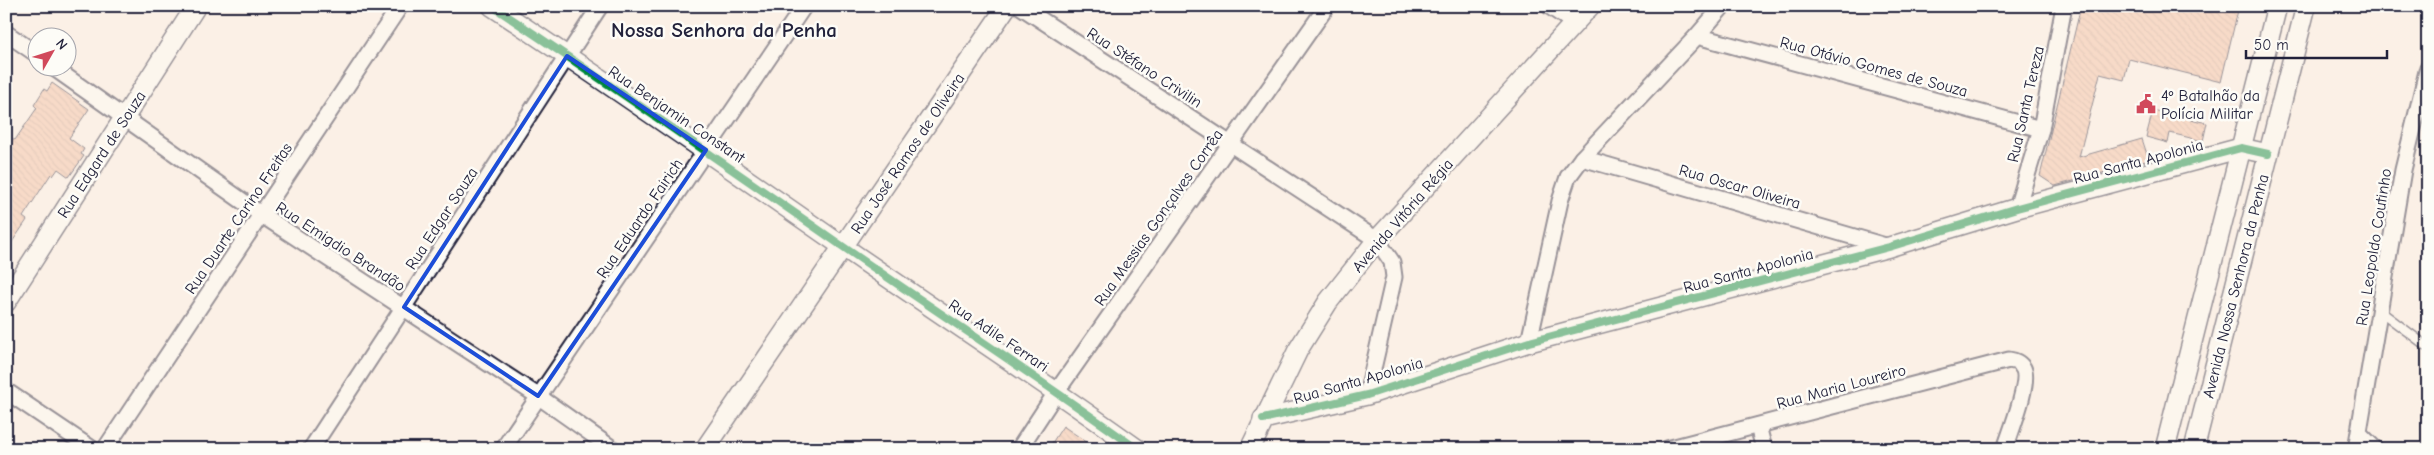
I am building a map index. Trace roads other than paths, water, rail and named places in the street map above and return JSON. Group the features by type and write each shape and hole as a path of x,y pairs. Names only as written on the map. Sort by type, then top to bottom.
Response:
{"street":[{"name":"Rua Edgard de Souza","path":"6,302 196,6"},
{"name":"Rua Duarte Carino Freitas","path":"105,449 262,216 400,6"},
{"name":"Rua Benjamin Constant","path":"492,6 706,150 843,246"},
{"name":"Rua Edgar Souza","path":"311,449 600,6"},
{"name":"Rua Eduardo Fairich","path":"502,449 804,6"},
{"name":"Rua José Ramos de Oliveira","path":"704,449 1007,6"},
{"name":"Rua Stéfano Crivilin","path":"1020,6 1377,240"},
{"name":"Rua Messias Gonçalves Corrêa","path":"1019,449 1056,391 1232,144 1327,6"},
{"path":"1549,6 1574,23"},
{"name":"Avenida Vitória Régia","path":"1250,449 1298,350 1328,302 1377,240 1590,6"},
{"path":"1530,342 1560,201 1568,177 1582,158 1723,6"},
{"name":"Rua Santa Tereza","path":"2017,208 2041,129 2064,6"},
{"name":"Avenida Nossa Senhora da Penha","path":"2166,445 2277,6"},
{"name":"Avenida Nossa Senhora da Penha","path":"2194,449 2306,6"},
{"path":"6,33 28,49"},
{"name":"Rua Otávio Gomes de Souza","path":"1697,36 2041,129"},
{"name":"Rua Leopoldo Coutinho","path":"2358,442 2403,170 2428,67"},
{"name":"Rua Emigdio Brandão","path":"68,78 262,216 404,307 538,396 613,449"},
{"path":"2241,148 2268,154"},
{"name":"Rua Santa Apolonia","path":"1263,420 1367,394 1530,342 1889,247 2017,208 2241,148"},
{"name":"Rua Oscar Oliveira","path":"1582,158 1889,247"},
{"path":"1367,394 1394,277 1392,262 1377,240"},
{"name":"Rua Adile Ferrari","path":"843,246 1056,391 1137,449"},
{"path":"2203,298 2230,305"},
{"name":"Rua Maria Loureiro","path":"1667,449 2009,360 2017,362 2022,367 2025,382 2005,449"},
{"path":"6,390 92,449"},
{"path":"1758,426 1764,449"},
{"path":"2358,442 2375,449"},
{"path":"2166,445 2194,449"}],"lane":[{"path":"2380,311 2428,347"}],"place":[{"name":"4º Batalhão da Polícia Militar","path":"2146,104"}],"district":[{"name":"Nossa Senhora da Penha","path":"724,30"}]}
